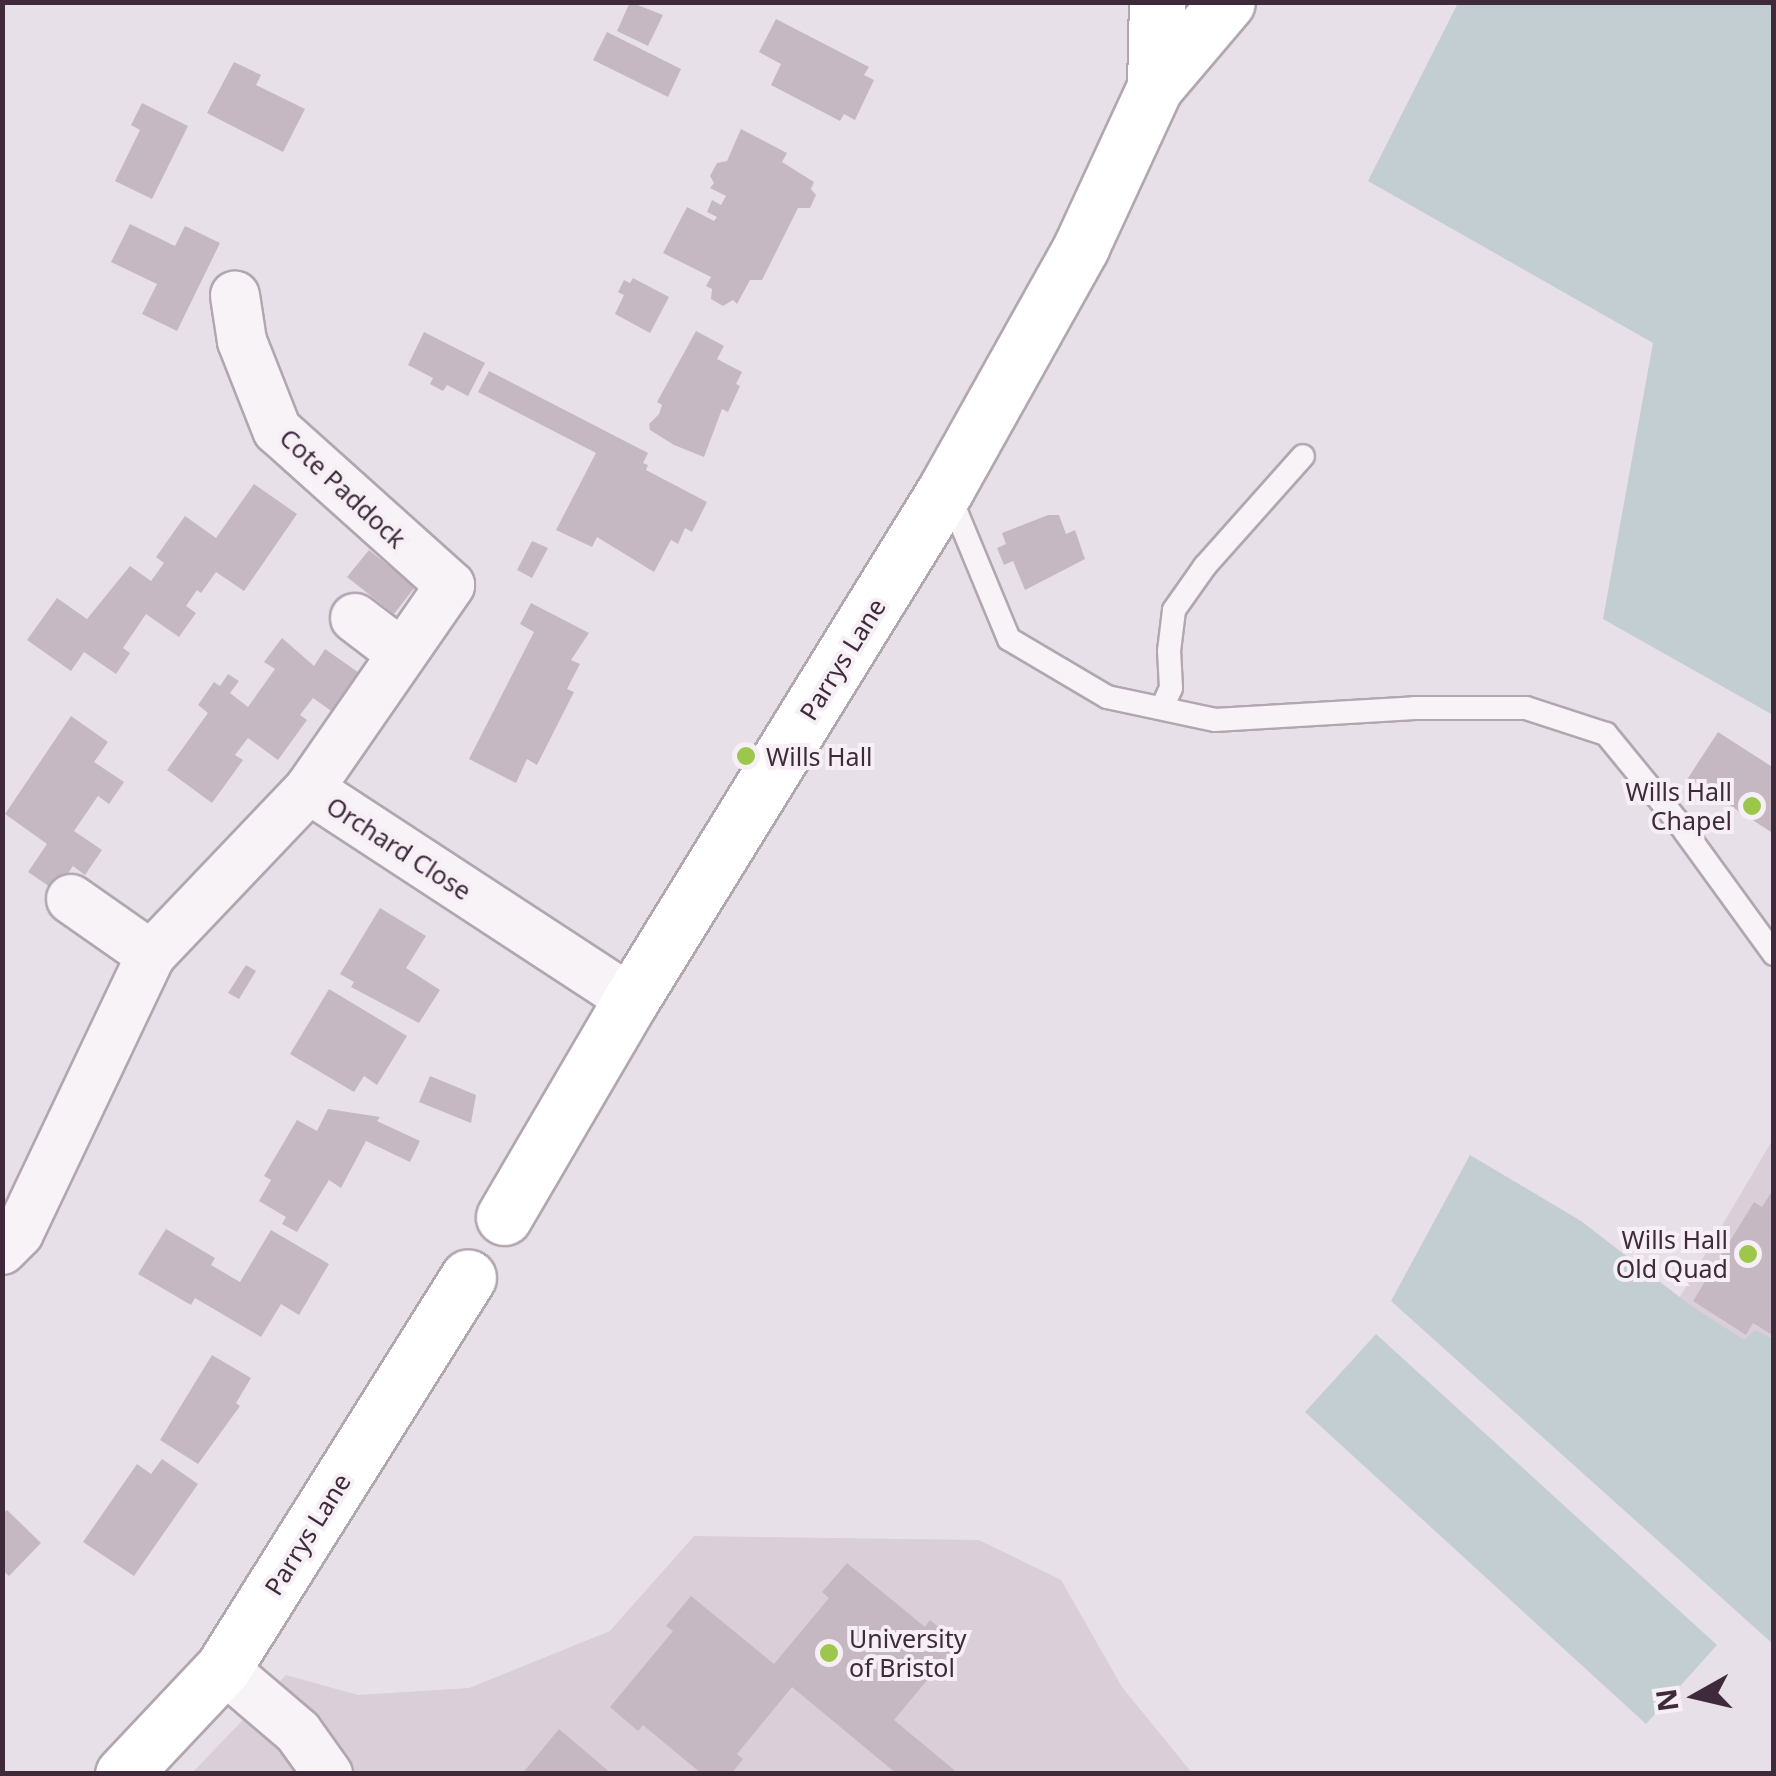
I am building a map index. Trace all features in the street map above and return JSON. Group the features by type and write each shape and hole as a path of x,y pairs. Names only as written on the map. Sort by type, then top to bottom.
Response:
{"main road":[{"name":"Parrys Lane","path":"1155,87 1156,2"},
{"name":"Parrys Lane","path":"123,1774 223,1668 468,1276 491,1274 512,1237 504,1217 631,1000 946,489 1080,247 1155,87 1228,2"}],"street":[{"name":"Cote Paddock","path":"235,296 242,341 277,430 450,585 310,789"},
{"path":"355,618 401,653"},
{"name":"Orchard Close","path":"2,1250 19,1233 152,955 310,789 631,1000"},
{"path":"72,899 152,955"},
{"path":"223,1668 298,1732 328,1774"}],"lane":[{"path":"1162,708 1171,688 1169,651 1174,610 1205,566 1303,456"},
{"path":"946,489 1009,639 1108,697 1215,720 1415,708 1526,708 1606,734 1678,822 1774,954"}],"shaded area":[{"path":"1458,3 1773,3 1773,715 1603,619 1653,343 1368,181"},
{"path":"1773,1139 1773,1375 1671,1312"},
{"path":"1470,1155 1581,1221 1690,1305 1744,1340 1755,1330 1773,1339 1773,1644 1391,1301"},
{"path":"1376,1334 1717,1645 1646,1724 1305,1412"},
{"name":"University of Bristol","path":"694,1536 979,1540 1061,1580 1122,1687 1192,1773 191,1774 286,1675 358,1695 469,1688 610,1631"}],"building":[{"path":"630,2 663,15 648,46 617,31"},
{"path":"776,19 869,67 864,75 874,80 855,120 844,114 840,121 771,85 781,64 759,52"},
{"path":"607,32 681,69 668,97 593,60"},
{"path":"234,62 261,75 256,85 305,109 283,152 207,113"},
{"path":"142,103 188,126 152,199 115,181 140,130 131,125"},
{"path":"741,129 787,153 782,162 814,182 811,189 816,195 810,208 798,208 762,280 750,280 737,304 733,300 723,306 711,299 712,289 706,286 711,277 663,253 687,207 714,221 717,217 707,212 712,200 721,205 726,196 710,188 714,183 710,176 717,163 727,161"},
{"path":"130,224 175,246 185,226 220,243 177,331 142,314 157,284 111,262"},
{"path":"633,278 669,297 650,333 615,314 624,295 618,292 624,280 630,283"},
{"path":"696,331 724,346 717,359 742,372 736,384 740,386 728,412 722,409 704,457 674,445 650,430 649,424 659,414 662,405 657,402"},
{"path":"424,332 485,363 468,396 447,385 443,391 430,384 433,378 408,365"},
{"path":"489,371 648,453 643,463 648,465 646,470 707,502 692,532 685,528 678,544 671,540 654,572 597,537 592,547 556,530 596,453 478,392"},
{"path":"254,484 297,514 244,591 216,572 201,593 197,590 186,606 196,613 179,637 146,614 123,648 130,653 116,674 84,652 71,671 27,640 57,598 87,619 130,566 151,581 164,563 156,557 185,516 216,538"},
{"path":"1048,515 1059,515 1066,534 1075,530 1085,559 1025,590 1013,561 1004,565 997,548 1006,544 1002,533"},
{"path":"532,541 548,548 532,578 517,570"},
{"path":"369,550 415,587 394,614 347,577"},
{"path":"531,603 589,633 571,660 580,664 567,689 574,692 537,765 527,759 516,783 469,759 534,632 520,624"},
{"path":"282,638 314,666 325,649 362,675 334,713 313,698 300,715 307,720 278,760 248,738 235,755 243,760 212,803 167,770 208,713 198,705 214,682 220,686 228,674 239,681 230,693 248,707 275,669 264,662"},
{"path":"71,716 108,742 94,762 124,782 109,804 98,796 74,831 102,850 85,875 73,866 56,891 28,872 47,844 5,814"},
{"name":"Wills Hall Chapel","path":"1718,732 1774,768 1774,834 1688,778"},
{"path":"380,908 426,936 406,968 440,990 419,1023 351,987 354,982 340,974"},
{"path":"246,965 256,971 239,999 228,993"},
{"path":"329,989 407,1036 377,1085 364,1076 354,1092 290,1054"},
{"path":"430,1076 476,1095 471,1123 419,1102"},
{"path":"328,1109 380,1117 377,1121 420,1141 410,1162 366,1141 341,1188 329,1180 297,1232 282,1224 286,1217 259,1201 271,1180 264,1176 297,1120 317,1131"},
{"name":"Wills Hall Old Quad","path":"1774,1188 1774,1336 1753,1323 1746,1335 1693,1301 1754,1202 1762,1207"},
{"path":"166,1229 215,1258 211,1265 240,1282 271,1230 329,1264 299,1315 281,1304 261,1337 195,1298 191,1305 138,1274"},
{"path":"212,1355 251,1378 236,1403 240,1406 198,1464 160,1440"},
{"path":"162,1459 198,1484 134,1576 83,1542 137,1464 151,1474"},
{"path":"7,1510 41,1543 9,1576 2,1570 2,1514"},
{"path":"847,1563 925,1627 930,1620 958,1643 894,1720 959,1774 897,1774 792,1687 737,1754 743,1759 731,1774 702,1774 643,1725 638,1731 610,1707 673,1631 666,1626 691,1596 774,1664 829,1598 822,1592"},
{"path":"559,1729 612,1774 522,1774"}],"place":[{"name":"Wills Hall","path":"746,756"},
{"name":"Wills Hall Chapel","path":"1752,806"},
{"name":"Wills Hall Old Quad","path":"1748,1254"},
{"name":"University of Bristol","path":"829,1653"}]}
